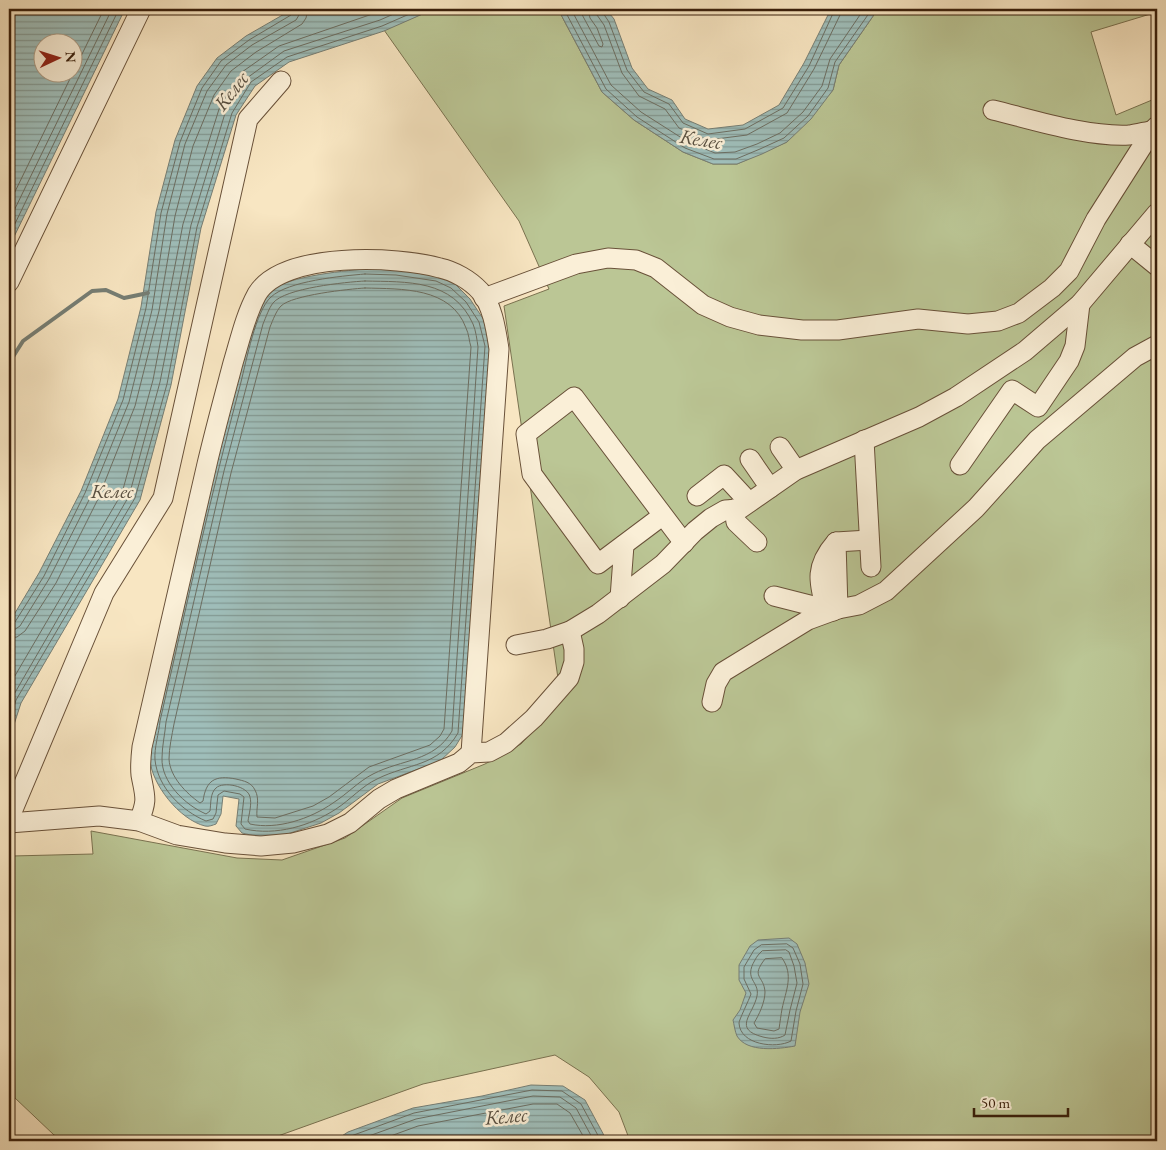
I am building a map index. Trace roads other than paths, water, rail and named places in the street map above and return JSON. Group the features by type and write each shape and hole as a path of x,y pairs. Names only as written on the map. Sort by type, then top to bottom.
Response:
{"street":[{"path":"9,282 141,9"},
{"path":"9,819 104,593 163,498 248,119 281,81"},
{"path":"993,110 1059,126 1105,134 1130,135 1154,128"},
{"path":"484,298 576,264 608,258 636,260 656,268 703,305 759,325 802,330 838,330 918,319 968,324 998,321 1019,313 1052,288 1069,271 1096,219 1154,128"},
{"path":"631,539 680,538 695,531 725,510 741,506 796,470 919,417 956,398 1025,351 1080,304 1157,213"},
{"path":"1130,244 1157,266"},
{"path":"139,821 145,807 146,795 141,774 142,747 215,428 247,313 258,292 269,280 284,273 315,264 352,259 398,260 441,268 461,276 480,292 489,306 499,349 471,753"},
{"path":"960,465 1012,390 1038,407 1069,360 1075,346 1080,304"},
{"path":"712,702 716,684 723,672 808,620 833,610 859,605 886,591 976,508 1037,440 1135,357 1157,345"},
{"path":"662,516 598,564 532,474 526,434 574,397 680,538"},
{"path":"864,440 871,567"},
{"path":"780,447 796,470"},
{"path":"750,459 770,488"},
{"path":"697,496 724,475 741,506 736,522 756,542"},
{"path":"516,645 546,639 570,631 598,614 664,564 680,538"},
{"path":"620,598 631,539"},
{"path":"833,610 836,542 869,540"},
{"path":"774,596 833,610"},
{"path":"9,823 99,816 139,821 177,835 225,843 261,846 293,843 328,834 350,823 396,789 459,763 471,753 489,752 506,743 534,718 569,678 574,662 574,649 570,631"}],"water":[{"path":"9,9 125,9 9,247"},
{"name":"Келес","path":"293,9 434,9 384,31 289,62 255,86 236,115 201,228 171,385 140,500 21,703 9,740 9,623 39,573 81,491 118,399 141,307 156,212 175,140 197,86 217,58 246,36"},
{"name":"Келес","path":"558,9 606,9 614,19 632,68 648,89 672,100 685,119 708,129 743,125 779,105 804,63 831,9 878,9 839,65 833,90 811,119 787,142 737,164 713,164 683,152 634,120 602,92"},
{"path":"365,269 396,270 438,276 454,283 470,299 484,320 490,346 463,734 455,747 440,761 378,784 339,813 321,823 278,837 255,836 242,833 236,826 239,799 223,796 221,814 216,824 205,826 186,817 168,800 161,790 152,769 150,754 155,720 192,556 246,342 259,304 264,295 272,289 296,279"},
{"path":"789,938 797,944 805,963 809,984 800,1012 795,1046 764,1048 748,1045 737,1036 733,1020 740,1010 746,993 739,980 739,965 750,946 758,940"},
{"name":"Келес","path":"531,1085 563,1086 585,1100 607,1141 334,1141 348,1132 413,1108"}],"waterway":[{"path":"9,363 23,341 92,291 106,290 124,298 148,293"}]}
